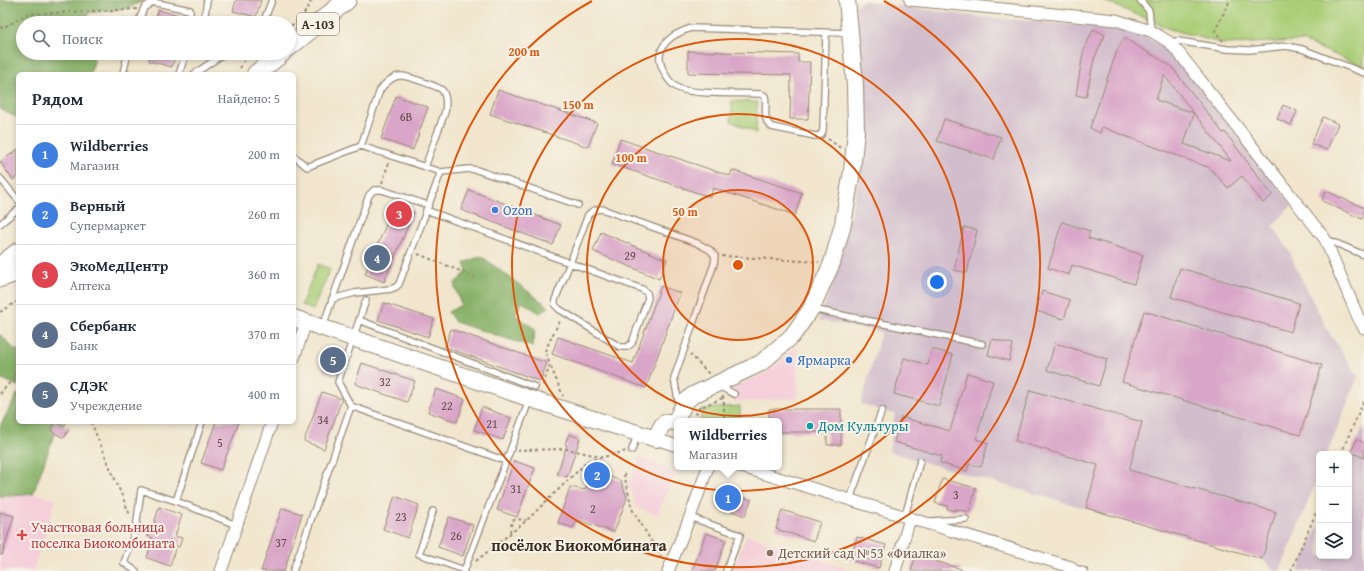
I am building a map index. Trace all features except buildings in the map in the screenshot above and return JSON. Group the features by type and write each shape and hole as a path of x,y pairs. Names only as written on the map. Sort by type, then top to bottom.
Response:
{"main road":[{"name":"А-103","path":"296,42 347,0"},
{"path":"248,71 269,60"},
{"path":"0,266 16,254"}],"street":[{"path":"677,418 685,402 693,395 761,363 792,336 812,309 832,263 843,224 852,171 858,156 855,85 847,0"},
{"path":"910,0 1116,20 1151,31 1169,42 1179,52 1325,239 1364,328"},
{"path":"0,279 16,274"},
{"path":"296,345 300,320 352,339 534,395 570,411 674,445"},
{"path":"656,439 662,425 667,421 674,419"},
{"path":"221,571 271,424"},
{"path":"668,570 690,517 707,470"},
{"path":"752,470 923,521 1070,569"},
{"path":"895,571 908,517"}],"lane":[{"path":"205,16 206,0"},
{"path":"266,16 272,0"},
{"path":"1140,0 1149,12 1151,31"},
{"path":"141,16 144,8 152,2 190,10 190,16"},
{"path":"826,33 823,130 821,135 815,136 772,127 767,124 766,100 765,96 761,94 690,92 677,88 668,78 661,66 660,58 662,48 667,41 679,32 691,28 826,33 850,34"},
{"path":"1169,42 1178,41 1227,49 1249,50 1286,46 1302,49 1364,73"},
{"path":"124,72 127,60"},
{"path":"180,72 184,60"},
{"path":"197,72 215,60"},
{"path":"361,146 380,90 384,85 396,77 404,76 440,88 445,94 445,112 426,167"},
{"path":"296,158 307,167 361,146 440,172 469,169 477,170 578,205"},
{"path":"332,300 355,293 391,289 399,284 440,172"},
{"path":"0,178 16,198"},
{"path":"322,328 369,195 374,190 382,190 570,263 642,289 647,293 648,298 632,343 627,347 620,346 565,313 555,305 556,300 570,263 588,215 595,210 602,209 697,243 710,250 715,256 714,264 674,378 677,418"},
{"path":"0,224 16,211"},
{"path":"1325,239 1364,255"},
{"path":"366,300 338,382 351,406 506,461"},
{"path":"812,309 982,344"},
{"path":"359,320 534,395 506,461 465,569 419,554 433,511"},
{"path":"717,385 734,394"},
{"path":"293,571 351,406"},
{"path":"850,500 882,410"},
{"path":"176,502 201,424"},
{"path":"632,450 638,433"},
{"path":"908,517 920,461"},
{"path":"136,571 124,563 136,529 141,490 236,525"},
{"path":"690,517 740,535 726,571"},
{"path":"923,521 966,519"},
{"path":"1070,569 1084,571"}],"path":[{"path":"296,22 302,17 312,0"},
{"path":"1227,49 1222,37 1215,32 1230,0"},
{"path":"24,16 27,14 144,8"},
{"path":"0,27 3,28 16,20"},
{"path":"248,71 249,60"},
{"path":"821,135 858,156"},
{"path":"384,176 390,161"},
{"path":"411,251 475,277"},
{"path":"715,256 832,263"},
{"path":"0,312 16,302"},
{"path":"565,313 553,334 546,351 550,365 570,411"},
{"path":"689,336 687,346 690,356 704,368 717,385"},
{"path":"534,395 550,365"},
{"path":"0,394 16,372"},
{"path":"696,418 699,408 724,398 724,418"},
{"path":"1342,451 1364,400"},
{"path":"91,424 136,529"},
{"path":"510,451 567,449 603,457"},
{"path":"465,569 527,520 588,461 632,450"},
{"path":"624,474 632,510 668,570"},
{"path":"1292,571 1316,513"},
{"path":"510,533 512,522 516,519 527,520"}],"shaded area":[{"path":"863,1 972,16 1088,26 1113,24 1145,36 1174,54 1292,205 1273,226 1290,252 1296,268 1328,331 1358,376 1328,451 1316,451 1316,481 1280,571 1275,571 1262,559 889,452 895,414 861,404 881,332 819,320 837,272 859,179 865,133 856,6"},
{"name":"Ярмарка","path":"797,346 798,398 734,402 734,386 765,374"},
{"path":"1364,425 1364,571 1298,571 1316,531 1316,559 1352,559 1352,451"},
{"path":"639,457 676,471 658,514 636,508 629,484"},
{"name":"Участковая больница поселка Биокомбината","path":"0,482 56,500 33,571 0,571"},
{"name":"Детский сад №53 «Фиалка»","path":"747,535 853,571 732,571"}],"green space":[{"path":"0,0 144,0 129,8 88,13 88,16 16,16 16,60 94,60 94,62 91,72 16,72 16,117 0,109"},
{"path":"1102,0 1364,0 1364,67 1302,41 1224,44 1170,29"},
{"path":"732,101 757,102 756,133 731,121"},
{"path":"481,256 549,307 540,313 522,302 515,315 535,329 533,347 455,322 448,312 461,305 454,284 467,272 464,263"},
{"path":"318,264 330,269 313,310 301,305"},
{"path":"0,334 16,350 16,385 0,378"},
{"path":"16,397 16,424 64,424 55,432 33,494 0,497 0,426"},
{"path":"740,406 740,418 701,418 701,409"}],"place":[{"name":"Ozon","path":"495,210"},
{"name":"ЭкоМедЦентр","path":"399,214"},
{"name":"Сбербанк","path":"377,258"},
{"name":"СДЭК","path":"333,360"},
{"name":"Ярмарка","path":"789,360"},
{"name":"Дом Культуры","path":"810,426"},
{"name":"Верный","path":"597,475"},
{"name":"Wildberries","path":"728,498"},
{"name":"Участковая больница поселка Биокомбината","path":"22,535"},
{"name":"Детский сад №53 «Фиалка»","path":"770,553"}],"district":[{"name":"посёлок Биокомбината","path":"579,545"}]}
